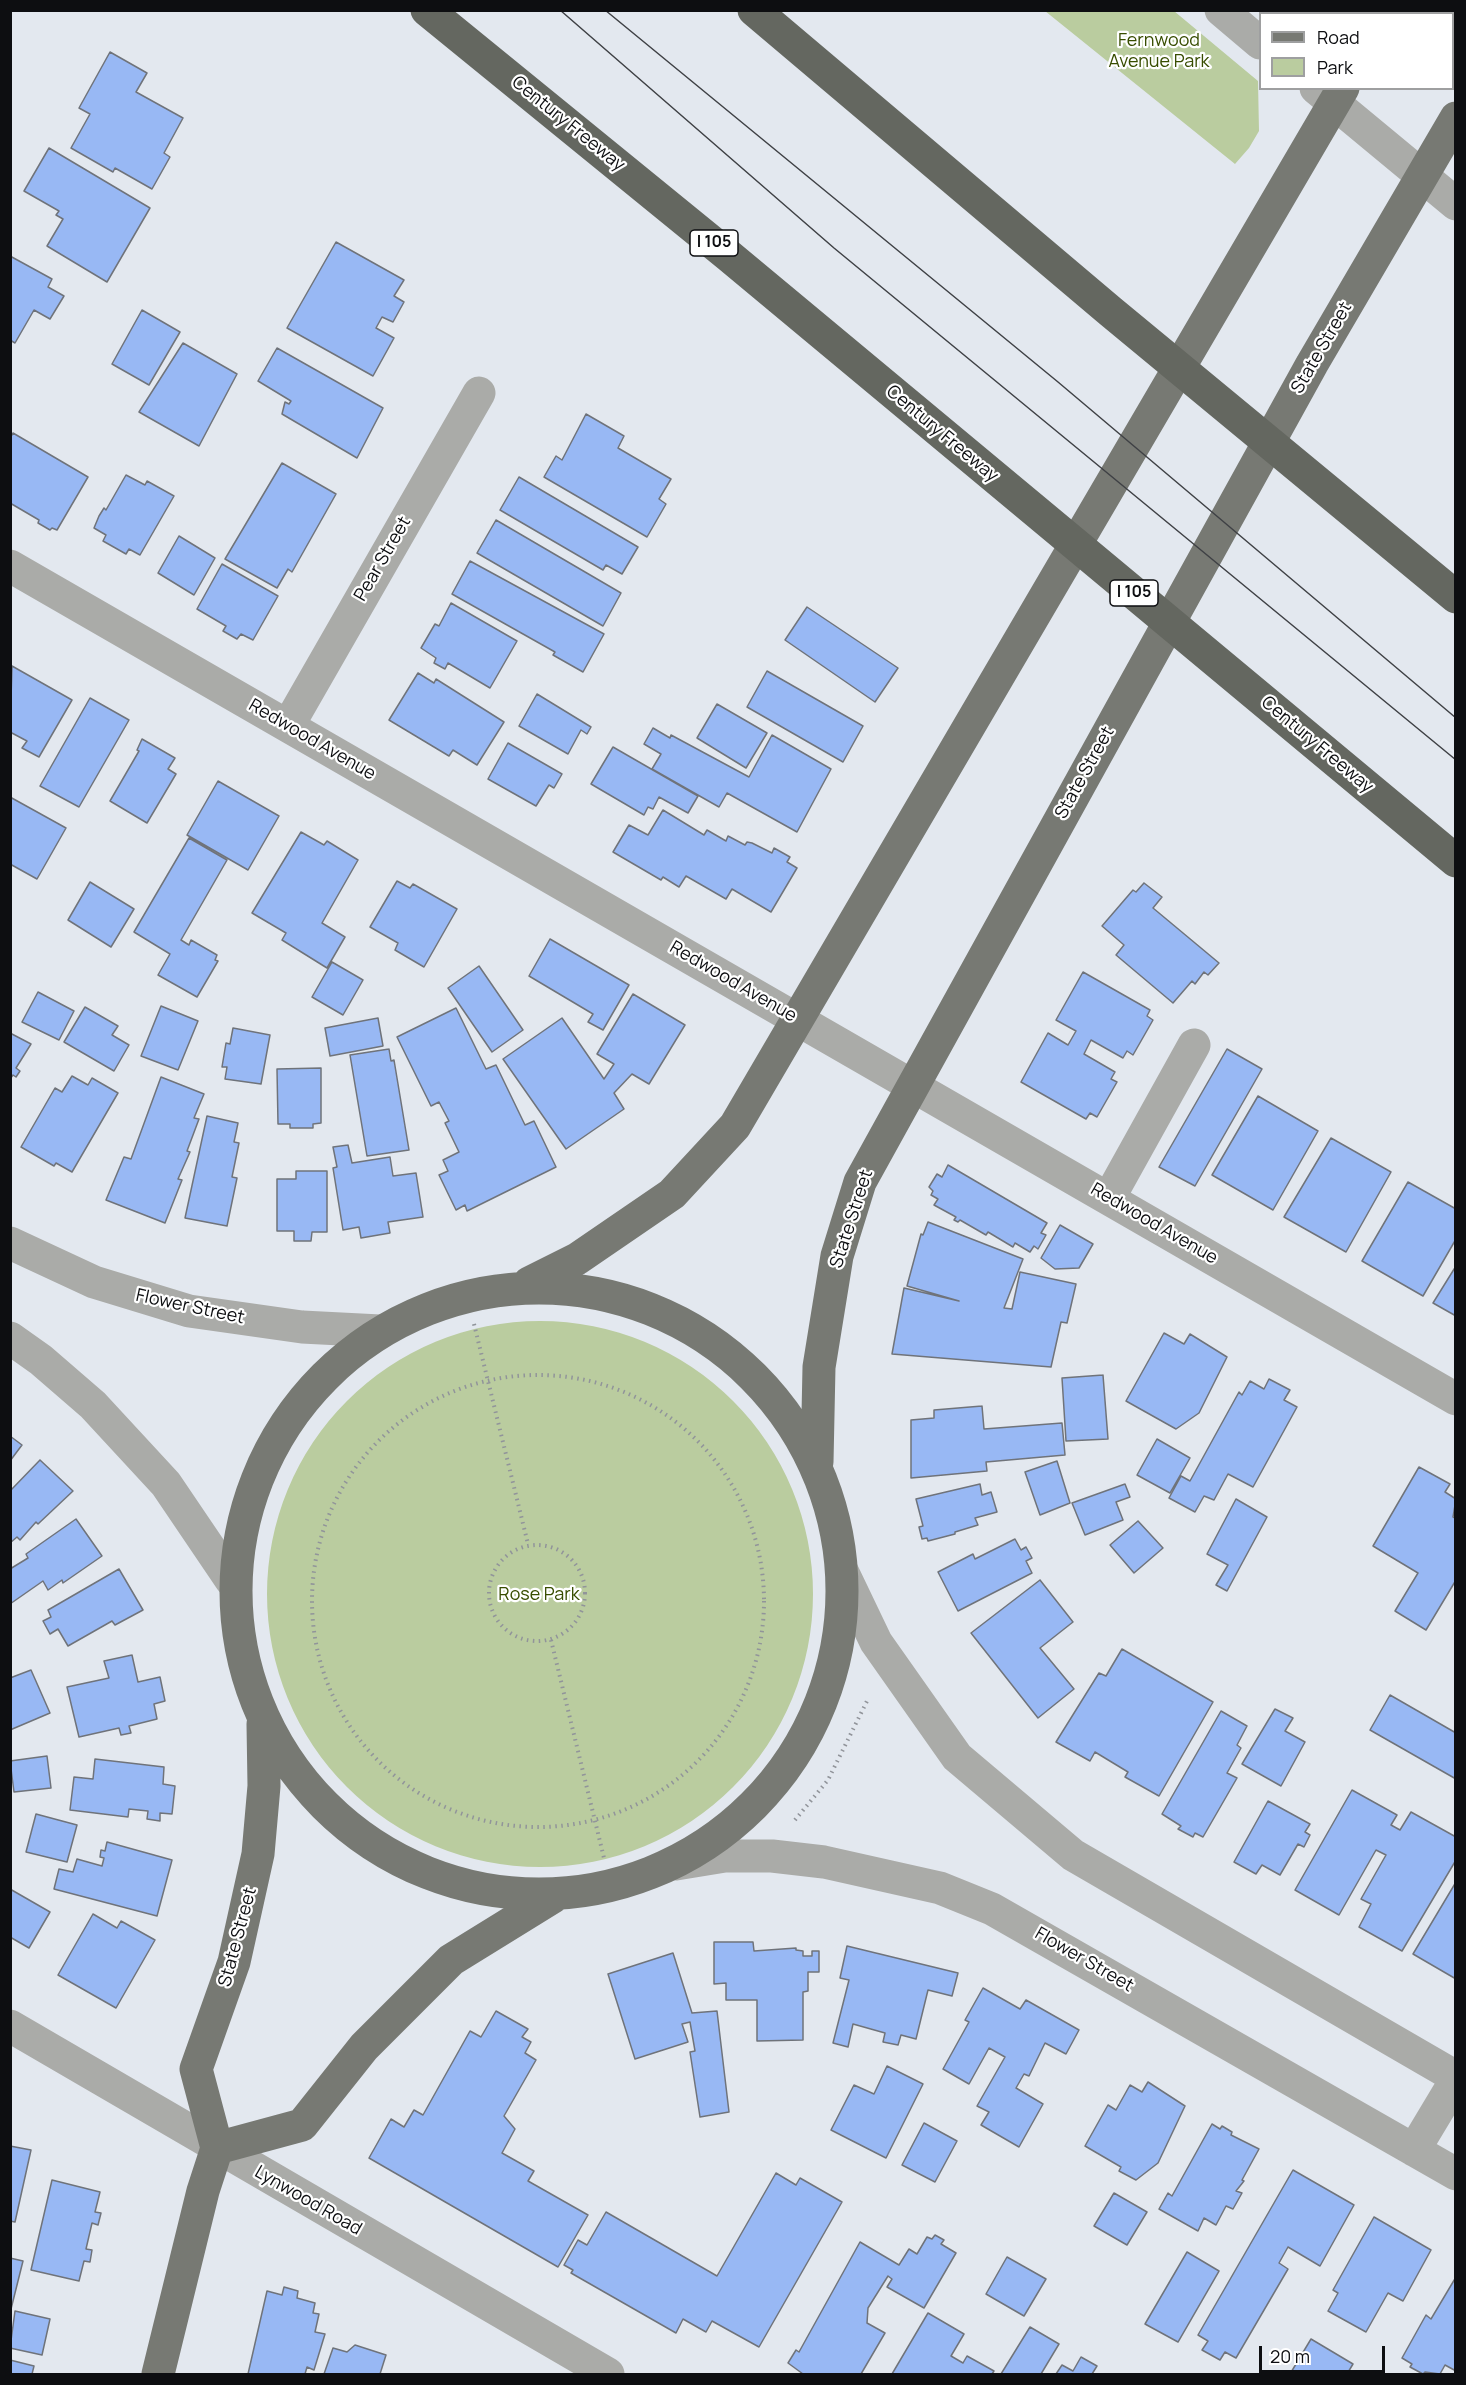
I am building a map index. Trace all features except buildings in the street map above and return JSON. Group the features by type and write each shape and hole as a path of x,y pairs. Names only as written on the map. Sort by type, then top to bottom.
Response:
{"highway":[{"name":"Century Freeway","path":"427,10 729,256 1455,861"},
{"path":"754,10 1110,311 1455,597"}],"main road":[{"path":"529,1283 593,1289 652,1309 695,1331 739,1364 780,1405 817,1462 842,1571 840,1633 827,1689 801,1746 774,1787 729,1832 676,1863 610,1884 553,1897 485,1890 428,1874 380,1851 330,1816 293,1774 263,1719 242,1642 231,1580 242,1521 260,1473 294,1416 333,1370 380,1331 416,1315 467,1298 529,1283 577,1259 672,1194 735,1126 799,1020 1331,93"},
{"name":"State Street","path":"817,1462 819,1366 837,1256 860,1182 1306,375 1455,118"},
{"name":"State Street","path":"158,2374 217,2148 196,2069 234,1962 258,1854 264,1786 263,1719"},
{"path":"217,2148 302,2125 364,2047 451,1960 553,1897"}],"street":[{"path":"1221,10 1259,42"},
{"path":"1331,93 1455,204"},
{"name":"Pear Street","path":"288,726 478,393"},
{"name":"Redwood Avenue","path":"10,566 1455,1399"},
{"path":"1109,1198 1194,1045"},
{"name":"Flower Street","path":"10,1243 94,1282 189,1311 302,1327 380,1331"},
{"path":"10,1338 41,1360 93,1406 166,1484 231,1580"},
{"path":"842,1571 876,1642 957,1757 1072,1855 1455,2078 1414,2150"},
{"name":"Flower Street","path":"676,1863 725,1856 772,1856 836,1864 940,1888 992,1909 1042,1935 1455,2174"},
{"name":"Lynwood Road","path":"10,2026 608,2374"}],"path":[{"path":"474,1324 528,1544"},
{"path":"554,1374 607,1385 656,1407 698,1440 732,1482 754,1530 765,1582 764,1614 763,1636 749,1687 723,1734 687,1773 642,1803 595,1821 536,1827 480,1821 428,1800 383,1766 346,1724 322,1673 311,1618 313,1573 314,1562 330,1509 359,1461 399,1421 447,1393 488,1380 554,1374"},
{"path":"528,1544 545,1545 560,1550 573,1560 582,1574 585,1590 584,1606 577,1620 566,1632 551,1640 520,1639 506,1631 495,1618 489,1604 488,1588 496,1566 514,1550 528,1544"},
{"path":"551,1640 604,1858"},
{"path":"793,1824 828,1780 866,1701 872,1696"}],"green space":[{"name":"Fernwood Avenue Park","path":"1045,11 1174,11 1258,81 1259,131 1249,148 1235,164"},
{"name":"Rose Park","path":"540,1321 593,1327 644,1342 691,1367 733,1401 767,1443 792,1490 807,1541 813,1594 807,1647 792,1698 767,1745 733,1787 691,1821 644,1846 593,1861 540,1867 487,1861 436,1846 389,1821 347,1787 313,1745 288,1698 273,1647 267,1594 273,1541 288,1490 313,1443 347,1401 389,1367 436,1342 487,1327"}],"tram line":[{"path":"560,10 834,248 1456,760"},
{"path":"605,10 1058,382 1456,718"}]}
